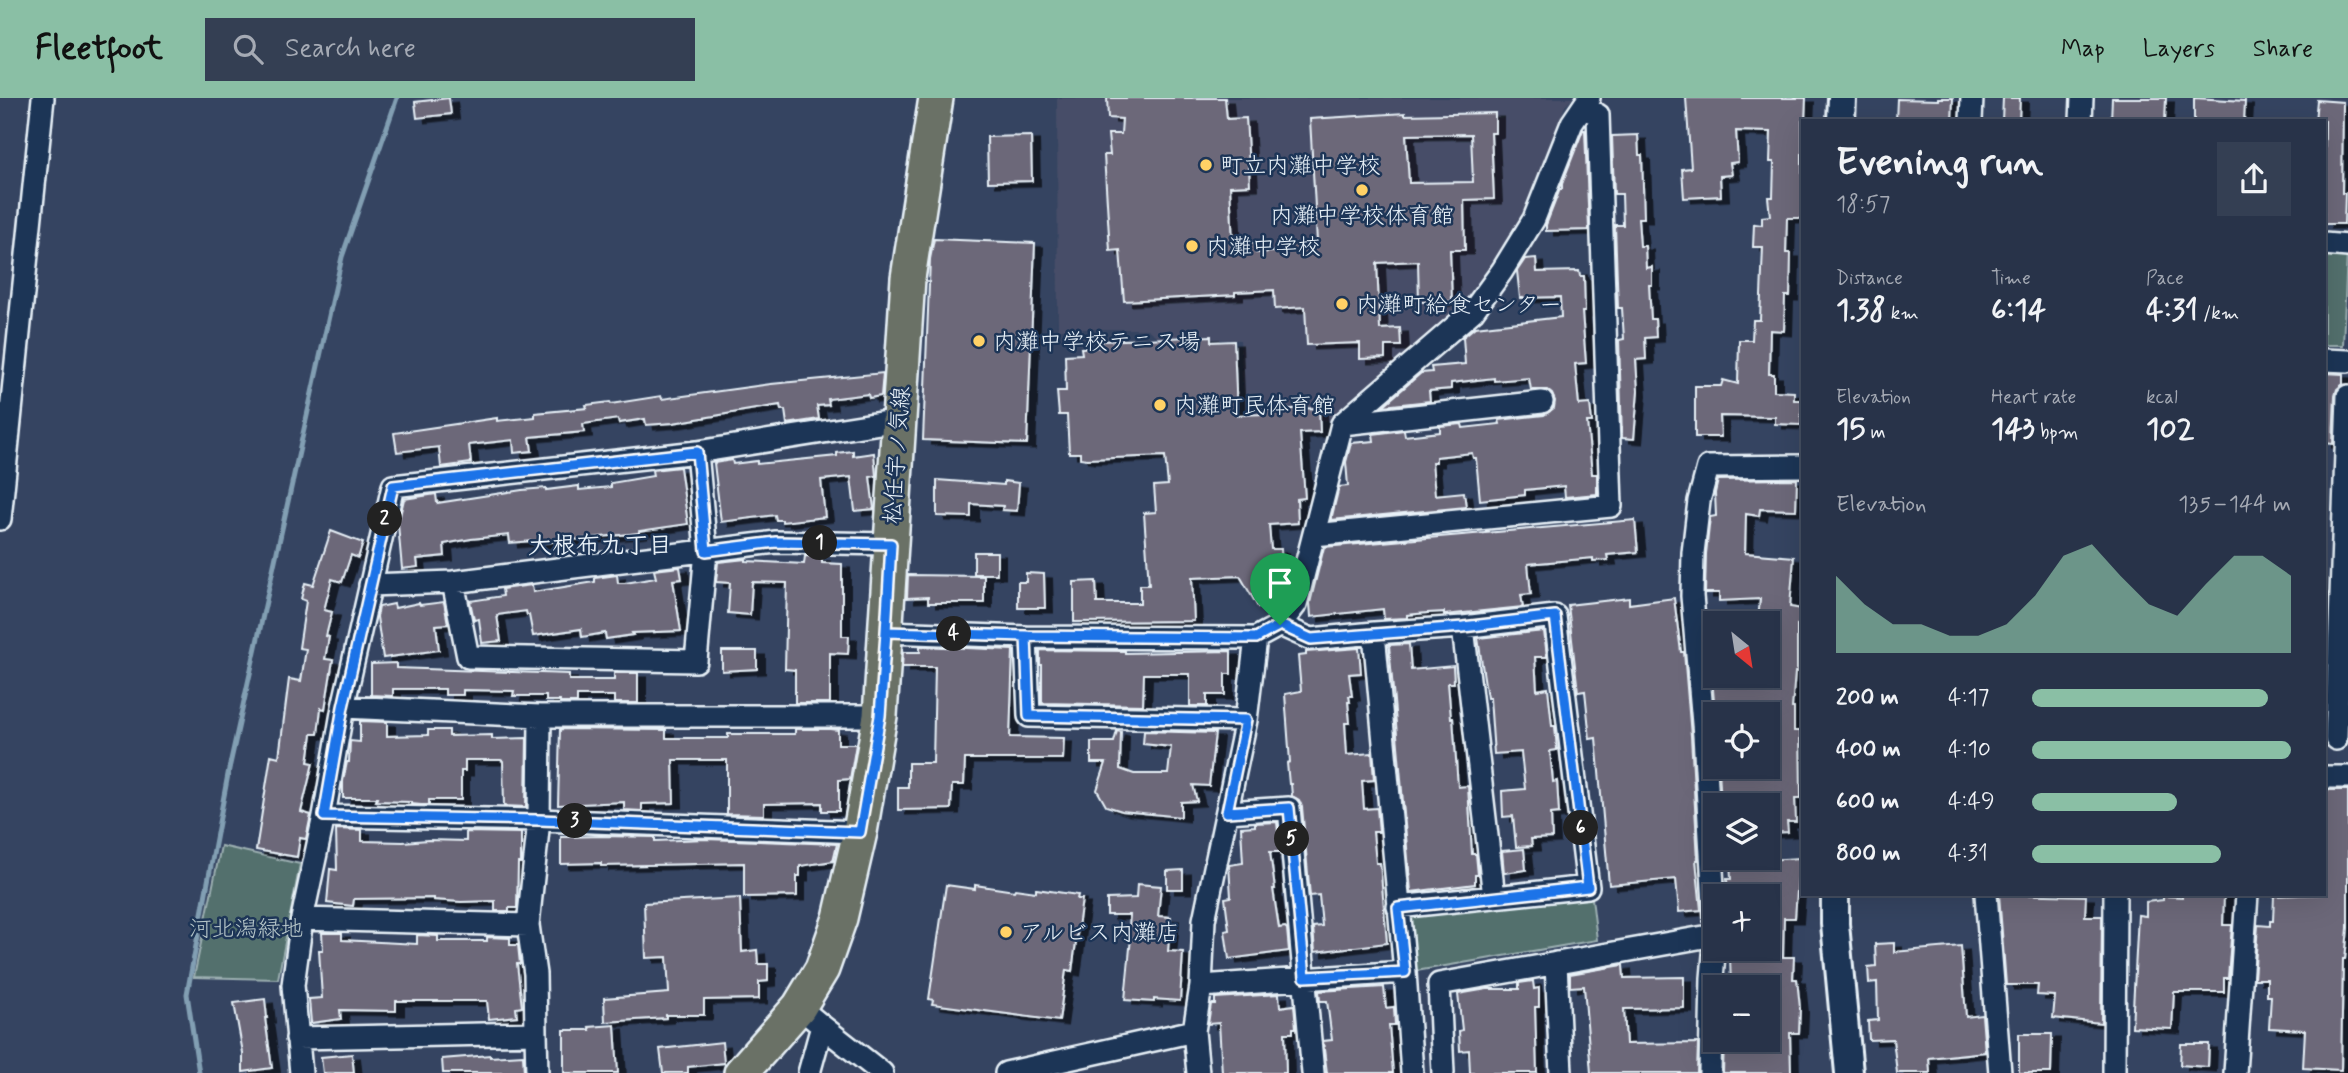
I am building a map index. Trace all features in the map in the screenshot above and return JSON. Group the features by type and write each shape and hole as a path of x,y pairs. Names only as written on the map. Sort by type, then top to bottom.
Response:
{"main road":[{"name":"松任宇ノ気線","path":"741,1073 811,1016 822,969 841,918 860,832 880,716 908,278 936,98"}],"street":[{"path":"0,519 43,98"},
{"path":"1841,119 1842,98"},
{"path":"1971,119 1972,98"},
{"path":"2081,119 2082,98"},
{"path":"886,632 1256,638 1280,625 1296,604 1342,424 1473,311 1534,219 1572,123 1586,102 1598,115 1611,506 1314,535"},
{"path":"2326,244 2348,246"},
{"path":"2326,360 2348,361"},
{"path":"2336,738 2337,637 2348,396"},
{"path":"1342,424 1542,402"},
{"path":"301,1073 293,985 302,919 343,707 393,486 697,452 899,419"},
{"path":"453,582 468,657 696,661 706,551 697,452"},
{"path":"1713,884 1692,596 1699,501 1708,467 1801,466"},
{"path":"370,584 453,582 776,542 891,544"},
{"path":"1280,625 1311,639 1463,627 1555,616 1588,887 1398,908"},
{"path":"1463,627 1494,897"},
{"path":"1374,633 1412,1073"},
{"path":"1026,636 1029,716 1246,720"},
{"path":"1198,1073 1194,1031 1201,986 1204,920 1246,720 1256,638"},
{"path":"343,707 540,716 880,716"},
{"path":"537,1073 535,974 528,925 539,820 540,716"},
{"path":"2326,778 2348,777"},
{"path":"1227,812 1289,808 1313,1073"},
{"path":"324,816 539,820 860,832"},
{"path":"1835,896 1835,924 1849,1073"},
{"path":"1986,896 2000,1073"},
{"path":"2114,1073 2115,896"},
{"path":"2235,1073 2247,896"},
{"path":"302,919 528,925"},
{"path":"1443,1073 1439,984 1703,937"},
{"path":"1710,1073 1713,961"},
{"path":"1556,963 1561,1073"},
{"path":"1201,986 1405,972"},
{"path":"809,1073 811,1016"},
{"path":"811,1016 882,1073"},
{"path":"1006,1073 1194,1031"},
{"path":"297,1038 536,1033"}],"shaded area":[{"path":"1057,98 1573,98 1565,106 1524,220 1470,312 1343,421 1245,417 1240,340 1159,338 1147,329 1058,329"}],"green space":[{"path":"2326,251 2347,252 2343,345 2326,345"},
{"name":"河北潟緑地","path":"221,846 300,864 278,979 194,977"},
{"path":"1592,898 1597,940 1410,972 1405,913"}],"building":[{"path":"449,98 451,114 417,118 415,102"},
{"path":"1107,98 1225,98 1227,119 1246,118 1250,185 1230,186 1233,243 1255,242 1256,253 1289,251 1288,244 1317,242 1310,119 1405,113 1495,113 1495,133 1491,133 1494,199 1464,200 1465,250 1450,250 1452,301 1419,302 1418,261 1377,263 1380,329 1400,328 1401,346 1385,346 1385,358 1360,359 1360,343 1307,345 1305,307 1275,309 1274,290 1235,292 1235,295 1124,301 1120,250 1110,251 1104,155 1110,155 1108,134 1121,134 1122,119 1108,118","holes":["1471,134 1473,182 1409,183 1406,135"]},
{"path":"1686,98 1806,98 1805,119 1801,119 1801,218 1787,218 1786,253 1791,253 1790,296 1785,296 1784,331 1770,330 1769,374 1774,374 1774,391 1794,392 1794,400 1801,400 1801,425 1775,424 1775,417 1720,416 1721,437 1695,437 1695,386 1721,386 1723,380 1738,384 1739,340 1752,340 1753,320 1760,320 1763,247 1753,247 1754,224 1762,225 1762,217 1770,216 1768,197 1773,197 1774,162 1770,162 1771,132 1736,131 1738,162 1730,163 1732,175 1720,176 1721,196 1684,198 1682,169 1691,168"},
{"path":"1953,98 1952,119 1896,119 1897,99"},
{"path":"2003,98 2020,98 2019,119 2002,119"},
{"path":"2112,98 2166,98 2165,119 2111,119"},
{"path":"2194,98 2245,101 2244,119 2194,119"},
{"path":"2317,100 2343,102 2344,224 2326,224 2326,119 2315,119"},
{"path":"1583,130 1589,230 1546,231 1546,225"},
{"path":"1638,135 1639,155 1642,155 1644,218 1638,218 1640,246 1645,246 1646,268 1652,267 1652,285 1649,285 1651,319 1655,319 1656,337 1645,338 1646,359 1636,360 1638,391 1634,439 1622,438 1619,340 1624,339 1622,308 1618,308 1615,225 1623,225 1622,194 1614,194 1612,136"},
{"path":"1031,136 1032,181 988,182 987,137"},
{"name":"内灘中学校テニス場","path":"934,239 1035,243 1027,444 923,440 930,259"},
{"path":"1536,258 1537,272 1579,271 1580,276 1584,276 1585,312 1582,312 1586,363 1575,364 1579,405 1590,404 1592,422 1587,422 1592,474 1597,474 1597,494 1565,497 1564,486 1525,490 1525,495 1480,500 1476,458 1473,458 1472,453 1436,457 1436,462 1432,462 1435,495 1464,492 1466,507 1331,520 1339,487 1348,486 1346,462 1351,443 1374,441 1373,434 1404,430 1405,436 1440,432 1440,426 1462,424 1463,428 1500,424 1499,420 1544,415 1554,408 1552,394 1547,390 1531,390 1529,378 1494,381 1494,378 1451,383 1451,389 1429,391 1430,401 1383,406 1421,373 1432,372 1431,367 1465,364 1463,337 1475,327 1561,317 1560,297 1520,298 1517,271 1525,259"},
{"path":"1211,336 1211,342 1234,341 1237,415 1266,414 1266,410 1319,408 1320,432 1300,433 1305,498 1297,499 1298,523 1269,525 1271,549 1281,549 1283,592 1258,607 1240,576 1192,578 1194,621 1074,622 1074,582 1096,581 1097,603 1140,603 1140,585 1149,585 1144,513 1156,512 1154,486 1168,485 1165,456 1087,459 1080,458 1080,453 1069,453 1067,415 1059,415 1057,391 1066,391 1065,355 1082,354 1081,348 1102,347 1102,341"},
{"path":"883,373 881,396 869,398 868,394 828,399 829,405 817,406 819,419 787,424 785,410 781,410 780,405 673,423 646,425 645,419 619,423 618,419 583,424 584,432 530,437 532,451 514,453 513,440 469,445 471,463 441,467 439,447 397,452 394,433 497,418 497,421 535,417 535,413 587,408 586,405 610,402 611,404 661,396 662,399 771,384"},
{"path":"2326,373 2343,374 2343,384 2337,389 2335,396 2333,444 2326,443"},
{"path":"853,451 853,456 874,453 876,476 870,477 874,509 855,511 851,477 821,480 825,517 782,522 776,520 775,515 721,522 714,463 732,460 733,464 757,461 757,464 837,456 837,453"},
{"path":"680,467 688,524 639,533 533,544 532,541 510,543 509,535 471,539 444,544 445,556 417,559 418,567 402,569 398,524 404,499 436,494 437,503 522,490 611,487 611,483 653,476 652,470"},
{"path":"1797,479 1796,510 1760,509 1759,516 1746,514 1745,553 1794,557 1790,607 1801,609 1801,626 1797,625 1797,672 1792,708 1794,731 1800,731 1801,798 1795,798 1796,822 1787,822 1788,832 1780,832 1780,793 1720,793 1720,779 1780,779 1780,702 1714,702 1713,688 1780,688 1780,611 1759,611 1760,599 1719,601 1719,593 1705,593 1710,517 1716,516 1715,493 1718,480"},
{"path":"937,480 1004,485 1004,481 1019,483 1017,511 1002,510 1003,506 971,504 971,517 937,516"},
{"path":"1635,520 1638,552 1607,555 1608,560 1593,561 1593,558 1528,564 1531,594 1521,595 1523,607 1444,615 1444,612 1427,613 1407,615 1407,618 1384,619 1383,609 1311,617 1310,603 1324,547"},
{"path":"331,531 363,543 358,558 351,555 342,582 332,579 324,610 332,612 326,636 329,637 325,659 333,660 325,709 321,708 318,734 312,734 308,762 313,763 301,812 311,815 306,839 300,838 297,857 256,850 271,755 279,757 289,679 301,681 306,649 299,648 306,601 301,599 305,583 313,585"},
{"path":"974,552 997,552 997,574 974,574"},
{"path":"805,556 822,557 822,563 842,564 842,636 849,636 848,654 830,653 830,703 795,703 795,670 785,669 787,583 752,582 750,615 728,613 730,583 716,582 718,562 746,559 804,564"},
{"path":"680,567 682,579 673,580 681,631 632,633 633,635 606,639 605,633 582,637 581,629 533,636 526,611 497,615 501,641 482,643 479,619 474,620 470,601 503,596 502,589 532,585 533,592 595,582 595,578 617,575 618,583 656,578 654,570"},
{"path":"1026,573 1044,574 1045,608 1018,608 1018,582 1026,582"},
{"path":"908,575 984,576 984,603 928,603 928,597 907,598"},
{"path":"1629,598 1629,604 1674,598 1681,652 1684,652 1701,910 1679,912 1676,879 1609,885 1596,738 1590,739 1585,691 1578,692 1568,605"},
{"path":"444,602 448,624 436,625 439,650 383,658 377,617 379,607 394,604 395,608"},
{"path":"1544,631 1547,657 1535,657 1537,690 1548,688 1552,726 1555,726 1557,750 1550,751 1553,782 1557,781 1559,813 1551,814 1552,838 1531,839 1532,846 1516,847 1513,816 1503,817 1502,791 1525,789 1521,752 1494,754 1490,698 1487,698 1478,638"},
{"path":"1409,644 1411,670 1453,666 1454,683 1448,683 1451,718 1458,787 1468,786 1472,854 1476,854 1478,875 1475,875 1475,884 1411,892 1389,645"},
{"path":"920,646 1013,650 1010,737 1064,738 1063,759 965,759 964,785 952,785 951,809 898,810 898,787 908,787 908,763 933,763 935,667 902,667 903,652 920,652"},
{"path":"1359,648 1361,673 1349,674 1352,696 1349,696 1348,702 1350,723 1345,723 1347,755 1372,753 1374,780 1362,781 1364,809 1377,808 1379,832 1373,832 1376,863 1380,863 1387,943 1315,952 1313,927 1322,926 1319,895 1310,896 1302,807 1299,800 1292,796 1289,784 1285,694 1301,691 1298,656 1306,655 1306,652"},
{"path":"1040,650 1125,653 1231,651 1231,674 1225,674 1225,695 1207,695 1207,706 1190,706 1190,674 1144,674 1143,705 1042,703"},
{"path":"722,651 757,651 757,669 722,671"},
{"path":"396,663 396,668 569,674 569,680 614,680 614,673 638,673 638,703 614,703 614,696 577,696 577,703 560,703 546,701 546,696 513,696 514,691 463,690 463,695 445,695 445,689 393,689 393,696 371,695 371,664"},
{"path":"360,721 387,722 387,736 428,735 428,730 449,730 449,736 492,735 492,739 527,738 526,807 504,806 501,760 465,760 465,771 461,771 461,800 429,800 429,805 421,805 411,802 376,801 377,798 343,798 350,741 360,742"},
{"path":"560,729 666,730 666,738 728,738 728,734 795,734 795,729 830,729 838,730 838,744 856,744 850,779 839,780 839,811 822,811 822,803 764,804 764,815 727,814 727,760 673,760 674,803 642,804 642,811 624,810 624,802 558,805"},
{"path":"1117,731 1121,732 1120,769 1134,774 1168,774 1171,747 1143,744 1144,731 1215,733 1209,786 1193,785 1197,801 1181,802 1181,817 1122,811 1106,806 1097,790 1106,763 1091,763 1091,742 1114,742"},
{"path":"2326,790 2348,790 2348,928 2343,959 2341,1070 2303,1068 2305,1030 2269,1028 2271,996 2267,996 2267,979 2254,979 2258,925 2270,926 2270,921 2273,921 2274,896 2326,896"},
{"path":"1277,822 1280,852 1270,852 1273,889 1279,928 1287,929 1289,951 1229,959 1225,931 1229,930 1225,898 1231,897 1229,865 1243,863 1241,827"},
{"path":"336,829 362,830 362,841 403,842 466,841 466,832 521,833 517,908 495,911 495,901 461,902 434,898 354,899 353,906 327,903 330,869 337,870"},
{"path":"561,837 655,837 655,841 706,839 837,844 833,861 800,866 797,896 744,897 744,863 601,866 601,863 561,864"},
{"path":"1524,849 1526,870 1504,873 1502,851"},
{"path":"1800,858 1801,876 1798,877 1795,918 1784,918 1783,957 1794,957 1793,979 1797,979 1800,1008 1799,1033 1790,1033 1791,1073 1723,1073 1724,1052 1780,1052 1780,975 1731,975 1730,961 1780,961 1780,884 1727,884 1727,879 1731,879 1730,870 1780,870 1780,859"},
{"path":"1183,870 1183,889 1167,889 1167,871"},
{"path":"1137,884 1161,886 1158,916 1171,917 1168,951 1183,952 1180,1001 1125,1000 1131,937 1128,937 1130,915 1107,915 1107,899 1136,898"},
{"name":"アルビス内灘店","path":"946,885 975,889 975,885 1036,892 1036,889 1078,895 1077,899 1082,899 1072,971 1066,970 1059,1021 932,1004 933,1000 929,999"},
{"path":"1999,896 2086,896 2085,916 2102,916 2101,1023 2053,1018 2055,996 2037,995 2038,985 2006,985"},
{"path":"2163,896 2224,896 2223,925 2232,925 2228,978 2224,978 2224,992 2174,992 2172,1029 2132,1027 2138,915 2146,916 2146,902 2163,900"},
{"path":"740,898 742,952 757,950 758,964 768,964 768,981 759,982 759,999 704,1000 704,1015 666,1015 666,1018 605,1022 604,998 669,993 667,957 646,958 644,903"},
{"path":"322,933 342,933 342,940 417,944 417,935 438,936 438,941 510,938 510,945 518,945 520,964 517,964 522,1007 516,1008 517,1016 489,1019 487,1001 396,1001 396,1011 340,1010 341,1019 311,1023 309,999 322,998 319,950 323,950"},
{"path":"1894,943 1894,952 1961,946 1966,1017 1982,1015 1985,1052 1929,1058 1930,1073 1897,1073 1893,1039 1869,1040 1868,1021 1878,1020 1877,982 1869,983 1868,967 1876,966 1875,944"},
{"path":"1623,965 1624,978 1684,977 1684,1008 1624,1009 1626,1044 1698,1043 1697,1073 1591,1073 1584,986 1570,987 1570,974"},
{"path":"1533,981 1534,989 1539,988 1539,1007 1535,1007 1537,1073 1470,1073 1469,1050 1460,1051 1459,1031 1462,1030 1458,994 1487,989 1519,989 1519,983"},
{"path":"1384,987 1386,1008 1394,1007 1395,1025 1389,1025 1393,1073 1327,1073 1323,1041 1332,1040 1327,1001 1320,1001 1319,991"},
{"path":"1279,994 1280,1007 1294,1005 1296,1028 1293,1028 1293,1033 1285,1033 1286,1073 1222,1073 1219,1023 1208,1024 1211,1004 1215,1004 1215,998"},
{"path":"265,999 272,1068 243,1072 243,1053 234,1003"},
{"path":"615,1025 618,1073 564,1073 564,1030 590,1030 589,1027"},
{"path":"2019,1034 2052,1034 2051,1073 2019,1073"},
{"path":"722,1042 724,1063 688,1067 688,1073 663,1073 660,1049"},
{"path":"2181,1044 2209,1044 2208,1067 2180,1065"},
{"path":"352,1054 354,1073 323,1073 321,1057"},
{"path":"523,1055 524,1073 443,1073 442,1059"}],"waterway":[{"path":"199,1073 187,994 229,769 342,257 397,98"}],"place":[{"name":"町立内灘中学校","path":"1206,165"},
{"name":"内灘中学校体育館","path":"1362,190"},
{"name":"内灘中学校","path":"1192,246"},
{"name":"内灘町給食センター","path":"1342,304"},
{"name":"内灘中学校テニス場","path":"979,341"},
{"name":"内灘町民体育館","path":"1160,405"},
{"name":"アルビス内灘店","path":"1006,932"}],"district":[{"name":"大根布九丁目","path":"600,545"}],"route":[{"path":"1280,625 1256,638 886,632 891,544 776,542 706,551 697,452 393,486 343,707 324,816 539,820 860,832 880,716 886,632 1026,636 1029,716 1246,720 1227,812 1289,808 1305,977 1405,972 1398,908 1588,887 1555,616 1463,627 1311,639 1280,625"}]}
